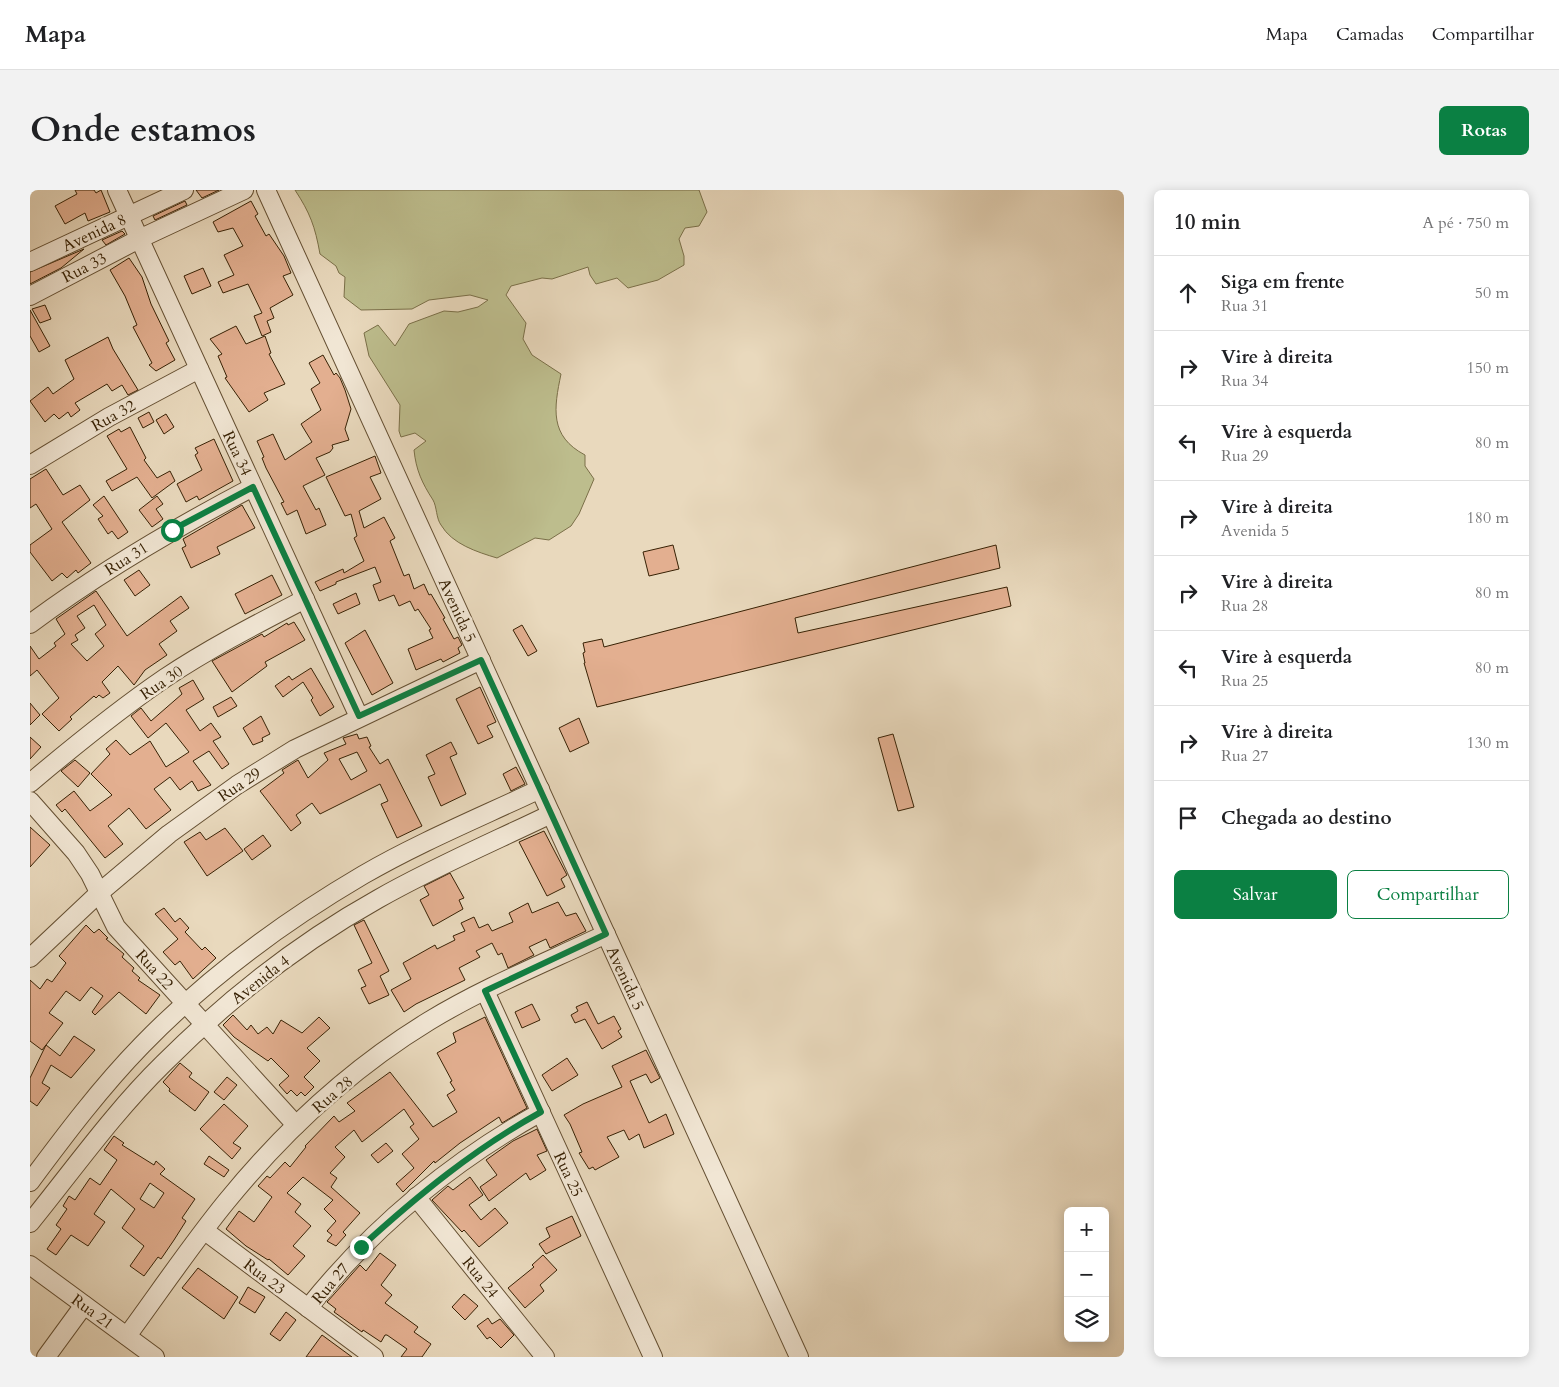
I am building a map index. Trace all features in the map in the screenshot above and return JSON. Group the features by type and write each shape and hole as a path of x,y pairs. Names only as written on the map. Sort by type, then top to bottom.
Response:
{"street":[{"name":"Rua 34","path":"117,190 359,716"},
{"name":"Avenida 8","path":"30,262 184,190"},
{"name":"Avenida 8","path":"139,239 244,190"},
{"name":"Avenida 5","path":"266,190 799,1357"},
{"name":"Rua 33","path":"30,296 139,239"},
{"name":"Rua 32","path":"30,465 109,417 199,369"},
{"name":"Rua 31","path":"30,624 110,568 172,530 253,487"},
{"name":"Rua 30","path":"30,783 90,733 166,678 233,636 305,599"},
{"name":"Rua 29","path":"30,958 99,893 169,834 237,784 295,749 359,716 481,660"},
{"name":"Avenida 4","path":"30,1182 100,1091 142,1045 186,1004 271,934 364,874 540,789"},
{"name":"Rua 22","path":"30,801 76,853 116,927 296,1125"},
{"name":"Avenida 4","path":"30,1223 122,1109 162,1064 205,1024 288,957 362,908 430,872 551,814"},
{"name":"Rua 28","path":"126,1336 227,1202 296,1125 372,1060 429,1021 485,991 606,934"},
{"name":"Rua 25","path":"485,991 653,1357"},
{"name":"Rua 27","path":"308,1308 361,1247 416,1197 510,1130 541,1112"},
{"name":"Rua 24","path":"416,1197 546,1357"},
{"name":"Rua 23","path":"205,1231 374,1357"},
{"name":"Rua 21","path":"30,1264 156,1357"},
{"path":"46,1357 84,1305"}],"green space":[{"path":"295,190 699,190 707,212 699,226 685,228 679,239 684,256 684,265 658,280 628,288 617,278 596,284 590,275 588,267 552,279 542,278 511,286 506,295 526,323 523,339 532,355 561,374 556,410 560,430 573,447 585,455 585,466 594,479 579,514 571,526 549,540 535,538 497,558 458,542 446,532 439,522 434,503 416,464 414,450 426,441 415,433 401,437 399,431 400,405 369,356 364,333 378,325 395,346 409,324 444,311 458,312 478,307 488,300 470,295 429,300 412,309 361,310 344,297 345,277 339,273 336,266 320,254 311,220"}],"building":[{"path":"75,190 94,190 96,193 101,190 110,212 88,221 85,213 65,224 55,206 77,194"},
{"path":"196,190 219,190 202,198"},
{"path":"185,201 187,205 155,220 153,216"},
{"path":"251,201 258,214 255,216 266,236 269,234 284,256 291,273 283,276 293,295 270,308 274,318 267,321 271,332 262,336 254,316 262,313 248,284 223,293 218,282 234,275 224,255 243,246 233,228 218,232 213,222"},
{"path":"122,231 125,234 106,245 102,240"},
{"path":"84,249 61,268 30,284 30,272"},
{"path":"129,258 142,277 151,304 169,341 166,343 175,360 156,371 149,365 152,363 133,327 137,325 125,296 110,270"},
{"path":"203,268 211,286 192,294 184,276"},
{"path":"45,305 51,319 40,323 32,309"},
{"path":"30,310 50,346 39,352 30,336"},
{"path":"236,326 246,344 265,336 271,353 269,354 285,384 264,393 268,400 249,412 225,378 227,377 218,356 222,354 210,339"},
{"path":"108,337 113,349 138,390 128,395 122,385 112,391 107,384 75,403 80,410 71,417 68,412 59,419 54,414 45,422 30,401 48,387 53,394 74,379 65,360"},
{"path":"323,355 334,375 336,373 340,378 351,409 345,429 349,440 332,445 333,448 330,452 316,458 325,475 303,486 316,510 319,508 326,525 306,534 297,510 287,515 281,503 284,502 266,468 262,458 264,457 257,441 273,434 285,460 312,442 301,424 321,410 311,389 320,383 309,363"},
{"path":"149,412 154,422 143,428 138,418"},
{"path":"166,414 174,427 164,434 156,420"},
{"path":"130,427 146,458 144,460 157,478 170,471 175,481 152,498 137,477 112,491 106,481 127,469 107,436 119,429 121,432"},
{"path":"214,439 233,481 199,500 197,496 186,502 177,484 202,470 195,455 198,453 195,448"},
{"path":"375,456 381,473 370,477 381,499 359,511 364,528 384,517 395,538 390,541 404,576 409,574 414,589 424,584 429,595 431,594 445,618 443,619 454,639 458,637 462,645 458,648 460,653 443,662 441,659 416,670 408,649 433,638 429,630 431,629 418,609 415,611 410,601 399,606 394,595 379,601 373,585 381,582 375,567 336,582 336,584 320,591 315,582 343,569 344,573 364,561 354,538 357,536 351,514 345,516 326,477"},
{"path":"46,469 63,495 80,485 90,500 62,522 91,563 78,573 76,570 67,578 62,573 52,581 30,552 30,545 52,529 36,504 30,508 30,479"},
{"path":"104,496 128,532 118,539 112,531 108,534 98,519 103,516 93,505"},
{"path":"157,496 163,504 156,509 163,519 152,527 139,510"},
{"path":"242,505 255,528 217,547 220,554 191,568 182,548 186,546 183,539"},
{"path":"673,545 679,569 649,576 643,552"},
{"path":"996,545 1000,568 795,618 798,633 1007,587 1011,606 597,707 584,663 583,653 585,652 583,643 602,639 604,647"},
{"path":"139,570 150,585 135,596 124,580"},
{"path":"272,575 282,595 245,614 235,594"},
{"path":"96,591 127,636 181,596 189,608 170,621 177,631 159,644 167,655 145,670 134,685 118,666 102,682 110,693 103,698 99,695 96,698 94,696 70,717 72,719 59,731 42,714 59,698 37,670 30,676 30,646 39,659 56,646 54,643 65,634 56,619","holes":["94,605 106,625 95,634 104,646 87,661 71,644 78,640 75,635 85,628 77,616"]},
{"path":"356,593 360,604 338,614 333,604"},
{"path":"294,622 305,640 265,662 267,666 232,692 212,661 262,634 264,637 287,623 288,625"},
{"path":"522,625 537,651 528,656 513,630"},
{"path":"365,630 393,683 372,695 345,643"},
{"path":"311,668 334,707 320,716 311,700 313,698 303,682 283,697 275,686 289,676 292,680"},
{"path":"193,680 204,699 186,710 200,731 211,723 221,737 213,741 229,764 222,769 209,751 193,761 211,785 198,791 192,781 180,790 170,777 154,789 171,810 146,829 129,808 108,826 123,844 105,858 65,809 62,812 56,805 74,791 90,811 112,795 91,774 110,754 106,749 116,740 130,755 150,741 166,767 189,752 166,723 148,738 131,716 141,708 151,721 182,694 179,688"},
{"path":"480,687 496,722 487,726 493,737 478,744 456,699"},
{"path":"231,697 237,706 218,717 213,707"},
{"path":"30,703 40,715 30,725"},
{"path":"261,716 270,734 262,738 263,741 253,745 243,728"},
{"path":"579,718 589,743 570,752 559,728"},
{"path":"357,734 359,739 367,737 371,746 369,747 380,764 388,759 422,826 397,838 381,804 388,801 380,784 320,814 312,803 296,815 301,823 291,831 260,791 284,773 282,770 298,760 308,778 328,760 324,753 346,744 343,738","holes":["357,752 367,771 351,780 339,759"]},
{"path":"893,734 914,807 898,811 878,738"},
{"path":"30,737 41,747 30,759"},
{"path":"451,742 457,754 450,757 466,794 441,806 428,777 435,774 426,755"},
{"path":"75,760 90,773 78,787 61,771"},
{"path":"516,767 525,784 511,791 503,774"},
{"path":"30,827 50,845 30,867"},
{"path":"225,828 243,851 207,876 184,842 200,832 206,840"},
{"path":"544,831 567,875 561,879 565,887 547,896 519,842"},
{"path":"263,835 271,846 252,860 244,849"},
{"path":"450,873 464,898 459,900 463,909 433,926 420,900 429,895 424,886"},
{"path":"558,902 566,916 576,913 586,931 550,948 546,939 529,947 534,955 508,968 502,953 498,955 492,943 476,951 480,957 459,968 465,980 416,1004 404,1012 391,990 411,979 403,963 435,945 437,949 455,940 453,936 465,931 461,923 474,917 479,928 488,924 492,931 513,922 509,913 528,903 532,913"},
{"path":"164,908 175,922 180,918 189,928 185,932 202,950 205,947 216,958 193,979 180,961 175,965 163,952 178,939 155,914"},
{"path":"364,920 389,971 380,976 389,995 369,1004 361,988 366,986 358,970 372,963 354,925"},
{"path":"86,925 94,933 99,929 108,938 106,939 124,954 122,957 134,968 132,971 140,978 138,980 160,995 146,1014 119,992 95,1015 92,1012 103,996 91,987 80,1001 66,991 49,1013 63,1023 42,1050 30,1041 30,980 40,989 47,979 52,982 66,963 59,956"},
{"path":"587,1002 598,1024 614,1016 621,1029 618,1031 622,1037 602,1049 585,1019 575,1023 571,1015 578,1011 576,1007"},
{"path":"532,1004 540,1020 522,1028 515,1012"},
{"path":"233,1015 247,1030 251,1025 258,1034 267,1027 273,1034 281,1020 302,1033 319,1017 330,1028 307,1048 320,1061 304,1077 314,1087 305,1096 301,1092 297,1096 291,1090 287,1094 279,1085 289,1076 271,1058 268,1061 252,1050 234,1037 223,1025"},
{"path":"485,1017 527,1108 502,1123 499,1117 460,1143 435,1163 434,1161 403,1192 396,1184 414,1168 402,1154 419,1139 410,1127 414,1124 404,1109 362,1142 354,1130 335,1147 345,1157 330,1173 337,1178 331,1187 360,1213 343,1232 346,1235 336,1246 327,1241 332,1235 327,1231 336,1221 324,1209 333,1200 303,1177 287,1193 301,1204 295,1212 311,1226 293,1246 305,1256 288,1275 269,1259 246,1246 226,1229 239,1211 254,1222 272,1197 258,1186 267,1176 270,1178 285,1162 290,1167 305,1146 334,1116 339,1122 355,1111 347,1103 390,1072 433,1127 457,1112 447,1095 455,1090 450,1082 452,1081 437,1053 456,1042 453,1033"},
{"path":"74,1036 95,1050 71,1078 51,1065 42,1083 50,1088 37,1106 30,1101 30,1078 46,1045 60,1056"},
{"path":"646,1050 660,1078 651,1083 646,1074 630,1081 649,1123 666,1114 674,1134 644,1148 639,1134 629,1140 624,1130 607,1137 619,1157 595,1170 593,1167 589,1169 579,1153 582,1152 564,1115 583,1104 622,1087 612,1066"},
{"path":"567,1058 578,1075 552,1091 542,1075"},
{"path":"180,1063 192,1073 189,1077 209,1092 195,1111 169,1091 170,1089 163,1082"},
{"path":"227,1077 237,1085 224,1100 214,1092"},
{"path":"224,1104 248,1126 233,1143 241,1148 232,1159 200,1129"},
{"path":"537,1129 547,1151 537,1155 546,1170 530,1180 526,1173 489,1201 480,1187 497,1175 486,1160 513,1141"},
{"path":"114,1136 124,1143 122,1145 154,1165 156,1161 165,1169 160,1174 195,1199 182,1218 186,1221 174,1240 161,1259 158,1257 144,1276 130,1266 144,1246 122,1228 135,1209 111,1189 94,1214 105,1222 88,1246 71,1235 56,1255 47,1249 61,1229 56,1225 67,1209 63,1206 69,1196 75,1200 90,1178 100,1185 117,1160 104,1150","holes":["150,1183 164,1193 154,1208 140,1199"]},
{"path":"386,1143 393,1151 378,1163 371,1155"},
{"path":"209,1156 229,1170 224,1177 204,1164"},
{"path":"470,1177 483,1195 469,1205 481,1220 495,1208 508,1223 479,1247 432,1200 448,1186 453,1190"},
{"path":"572,1216 581,1236 546,1254 539,1244 550,1237 546,1228"},
{"path":"380,1253 396,1265 381,1285 392,1295 385,1303 418,1327 414,1332 431,1344 422,1357 401,1357 407,1349 387,1335 385,1335 381,1342 363,1330 362,1332 334,1312 336,1309 327,1302 360,1265 366,1271"},
{"path":"543,1255 557,1270 540,1285 544,1291 525,1308 508,1288 534,1267 532,1265"},
{"path":"198,1268 238,1297 224,1319 182,1288"},
{"path":"248,1287 265,1297 255,1313 239,1303"},
{"path":"464,1294 478,1306 465,1320 452,1307"},
{"path":"286,1312 296,1320 280,1341 270,1334"},
{"path":"488,1318 492,1324 500,1319 514,1335 501,1348 490,1337 487,1339 477,1326"},
{"path":"322,1335 352,1357 306,1357"}],"route":[{"path":"172,530 253,487 359,716 481,660 606,934 485,991 541,1112 510,1130 448,1172 416,1197 361,1247"}]}
